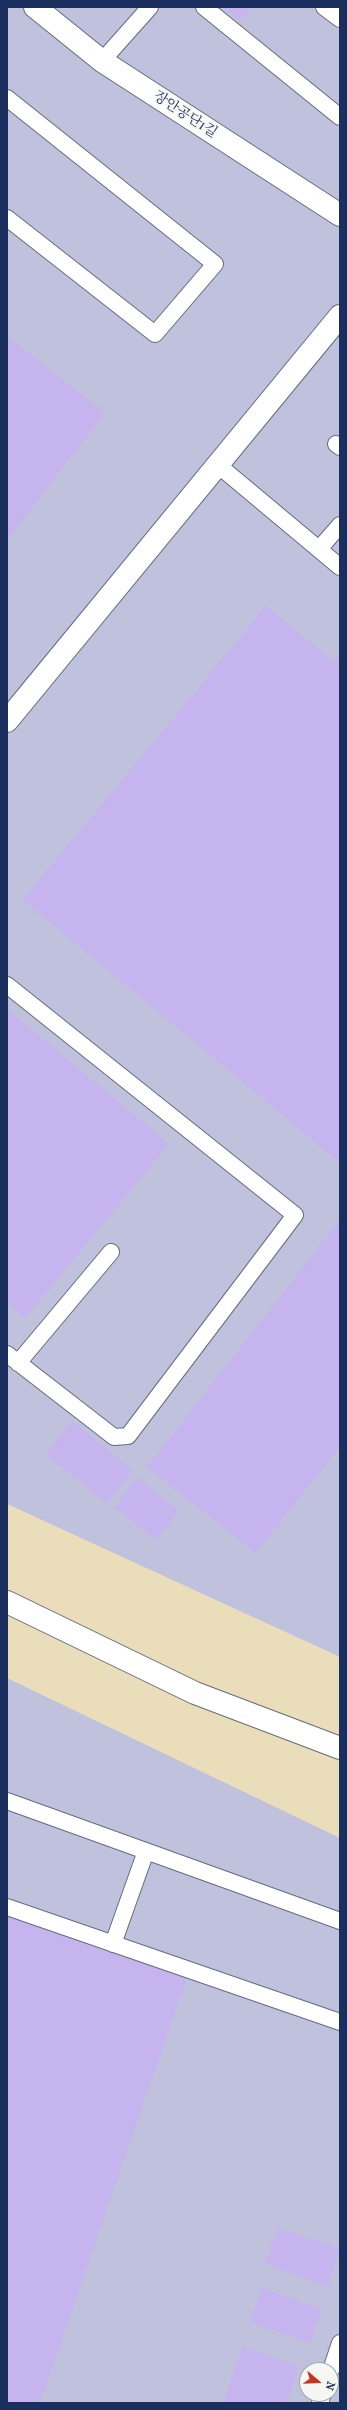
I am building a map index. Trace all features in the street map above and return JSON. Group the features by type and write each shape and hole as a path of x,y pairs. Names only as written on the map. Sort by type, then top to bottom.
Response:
{"street":[{"name":"장안공단1길","path":"35,7 102,61 340,215"},
{"path":"7,720 340,316"},
{"path":"7,1602 195,1693 340,1748"}],"lane":[{"path":"102,61 150,7"},
{"path":"204,7 340,116"},
{"path":"324,7 340,19"},
{"path":"7,98 215,264 155,334 7,218"},
{"path":"218,465 340,567"},
{"path":"319,550 340,524"},
{"path":"7,985 295,1215 128,1436 114,1438 12,1358 111,1252"},
{"path":"7,1801 340,1921"},
{"path":"112,1944 146,1851"},
{"path":"7,1907 340,2022"},
{"path":"334,2362 340,2343"}],"shaded area":[{"path":"7,7 340,7 340,1657 7,1504"},
{"path":"7,1678 340,1838 340,2403 7,2403"}],"building":[{"path":"225,7 252,7 240,21"},
{"path":"7,336 105,413 7,540"},
{"path":"266,606 334,662 340,655 340,1156 337,1160 23,900"},
{"path":"7,1009 169,1144 25,1318 7,1303"},
{"path":"340,1220 340,1446 256,1553 147,1467"},
{"path":"72,1421 133,1470 107,1503 46,1455"},
{"path":"137,1478 179,1511 156,1540 115,1507"},
{"path":"7,1914 187,1977 40,2403 7,2403"},
{"path":"278,2228 340,2249 327,2286 265,2264"},
{"path":"262,2288 322,2309 310,2343 250,2322"},
{"path":"243,2347 299,2366 287,2403 223,2403"}]}
